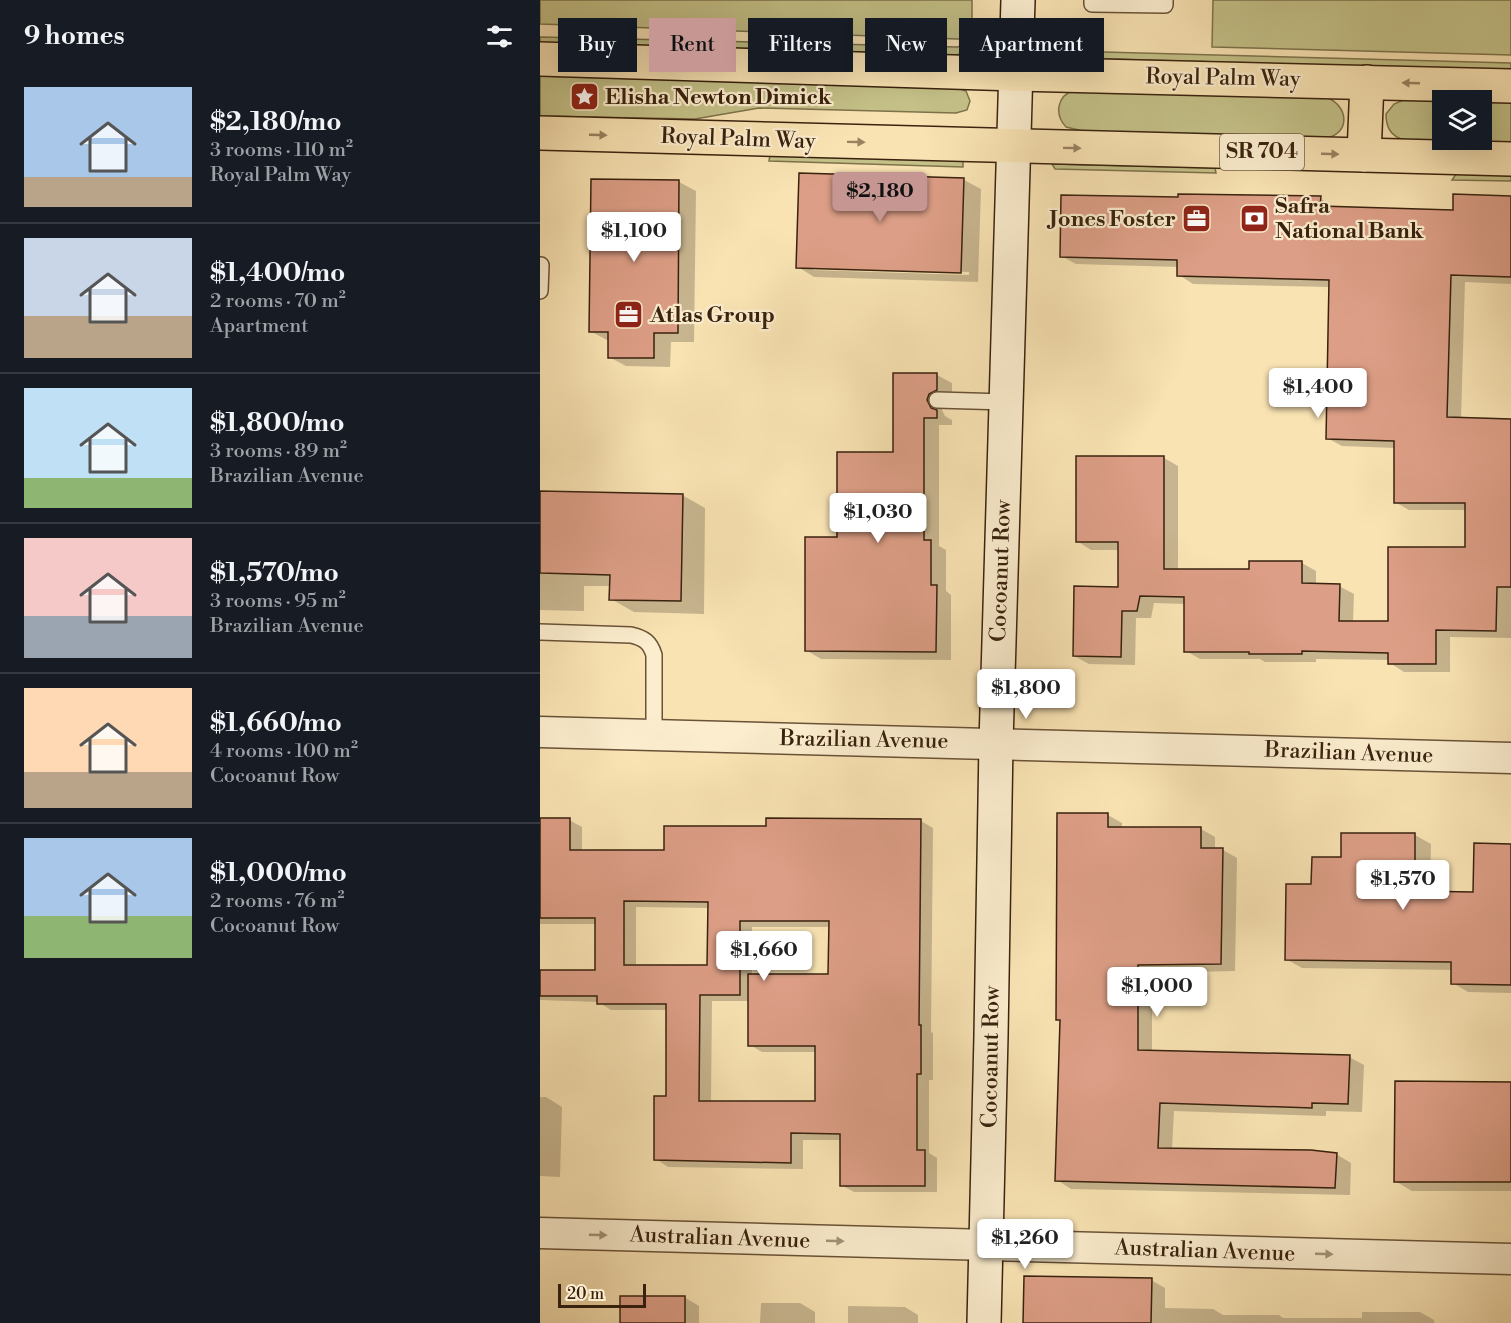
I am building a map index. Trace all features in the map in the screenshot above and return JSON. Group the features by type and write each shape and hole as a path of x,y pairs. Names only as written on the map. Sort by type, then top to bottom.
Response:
{"main road":[{"name":"Royal Palm Way","path":"540,59 1511,86"},
{"path":"1364,155 1366,82"},
{"name":"Royal Palm Way","path":"540,133 1511,159"}],"street":[{"name":"Cocoanut Row","path":"984,1323 992,1036 996,743 1018,0"},
{"name":"Brazilian Avenue","path":"540,732 1511,758"},
{"name":"Australian Avenue","path":"540,1233 1511,1260"}],"lane":[{"path":"1092,0 1092,4 1165,5 1165,0"},
{"path":"540,291 541,265"},
{"path":"937,400 1006,402"},
{"path":"540,632 631,635 643,638 651,645 654,655 654,735"}],"shaded area":[{"path":"540,0 972,0 972,18 959,18 959,39 947,39 947,18 865,18 865,36 853,35 853,18 748,18 748,31 736,31 736,18 649,18 649,28 637,27 637,18 558,18 558,25 540,24"},
{"path":"1213,0 1511,0 1511,55 1212,47"},
{"path":"540,37 558,37 558,44 540,43"},
{"path":"637,39 649,40 649,46 637,46"},
{"path":"736,42 748,42 748,49 736,49"},
{"path":"853,45 865,45 865,52 853,52"},
{"path":"947,47 959,47 959,54 947,55"},
{"path":"1104,52 1511,63 1511,70 1104,59"},
{"path":"540,76 957,88 966,91 970,101 967,110 956,113 759,108 695,119 540,116"},
{"path":"1074,90 1328,98 1340,107 1344,120 1343,126 1334,136 1326,138 1083,131 1066,127 1060,117 1061,101 1064,96"},
{"path":"1406,99 1432,100 1432,141 1404,140 1390,131 1386,114 1394,104"},
{"path":"1492,101 1511,102 1511,143 1492,142"},
{"path":"770,155 963,160 963,167 769,161"},
{"path":"1052,164 1215,168 1216,173 1055,169"},
{"path":"1456,174 1511,176 1511,181 1452,180"}],"building":[{"path":"799,173 964,178 961,273 796,268"},
{"path":"591,179 679,180 678,333 654,333 654,358 608,358 608,332 589,332"},
{"path":"1178,194 1321,196 1320,206 1453,210 1453,194 1511,196 1511,277 1451,275 1447,417 1511,419 1511,587 1497,587 1496,631 1436,630 1436,664 1388,664 1388,653 1184,652 1184,597 1140,596 1137,611 1122,611 1121,657 1073,656 1074,586 1118,587 1118,542 1076,542 1076,456 1164,456 1164,569 1249,569 1249,561 1302,561 1302,583 1340,584 1339,621 1388,621 1388,547 1465,547 1465,503 1394,503 1394,441 1326,439 1329,280 1177,276 1177,260 1060,257 1061,195 1178,197"},
{"path":"893,373 937,373 937,390 929,394 927,400 931,408 937,410 937,418 924,418 924,540 931,540 931,585 937,585 936,652 805,651 805,537 837,537 837,452 893,452"},
{"path":"540,491 683,494 681,601 609,600 610,575 540,573"},
{"path":"1057,813 1108,813 1108,827 1201,827 1201,848 1223,848 1221,964 1138,965 1138,1050 1350,1055 1348,1104 1312,1103 1312,1108 1160,1103 1158,1148 1311,1150 1337,1153 1335,1188 1055,1181 1060,1020 1056,1020"},
{"path":"540,818 570,818 570,850 664,850 664,826 766,826 766,818 921,819 919,1025 921,1025 921,1074 917,1074 917,1150 925,1150 925,1186 840,1186 840,1134 791,1133 791,1163 654,1160 654,1096 666,1096 666,1004 597,1004 597,996 540,996 540,970 595,970 595,918 540,918","holes":["624,901 708,902 707,965 624,965","740,921 829,921 828,974 748,974 748,1046 815,1046 815,1101 699,1101 700,995 740,995"]},
{"path":"1341,833 1415,833 1415,891 1473,892 1474,843 1511,844 1511,985 1451,984 1451,962 1285,960 1286,884 1311,884 1312,857 1341,857"},
{"path":"1395,1081 1511,1082 1511,1182 1394,1182"},
{"path":"1024,1276 1152,1278 1151,1323 1023,1323"},
{"path":"620,1296 685,1296 685,1323 620,1323"}],"place":[{"name":"Elisha Newton Dimick","path":"584,97"},
{"name":"Jones Foster","path":"1197,219"},
{"name":"Safra National Bank","path":"1254,219"},
{"name":"Atlas Group","path":"629,315"}]}
